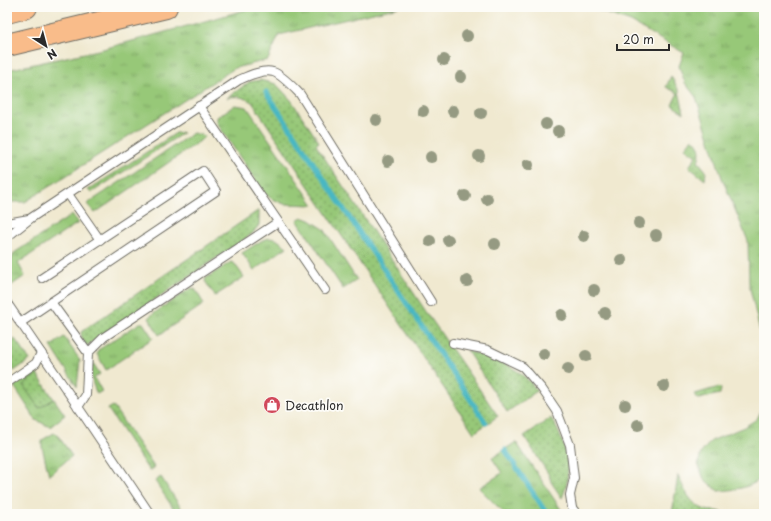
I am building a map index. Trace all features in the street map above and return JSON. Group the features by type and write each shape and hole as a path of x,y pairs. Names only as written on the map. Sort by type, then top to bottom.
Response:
{"highway":[{"path":"7,12 26,7"},
{"path":"7,45 166,7"}],"lane":[{"path":"7,237 31,218 239,80 255,73 273,72 288,82 300,94 431,302"},
{"path":"199,106 325,290"},
{"path":"20,323 216,191 203,170 42,278"},
{"path":"68,194 100,240"},
{"path":"7,223 31,218"},
{"path":"88,353 104,337 278,222"},
{"path":"51,302 88,353 86,394 78,407"},
{"path":"7,303 150,514"},
{"path":"453,343 488,350 523,367 542,389 557,411 570,445 574,478 570,495 572,508 577,514"},
{"path":"7,383 36,363 41,353"}],"green space":[{"path":"256,7 399,7 279,35 268,60 235,68 25,202 7,202 7,70 103,49"},
{"path":"588,7 764,7 764,349 749,284 748,241 722,178 696,97 685,83 679,66 684,53 631,22"},
{"path":"671,76 679,91 684,113 672,105 678,93 666,87"},
{"path":"260,80 276,84 291,100 319,142 316,145 427,313 498,416 474,433 252,102 240,97 227,98 249,82"},
{"path":"235,105 247,107 314,205 284,204 272,199 264,193 217,123 217,117"},
{"path":"176,133 183,133 91,193 88,190"},
{"path":"193,133 205,136 200,141 95,213 87,204"},
{"path":"692,138 700,148 698,161 706,171 705,180 689,167 696,156 685,148"},
{"path":"259,210 259,225 252,234 86,346 82,339 81,332"},
{"path":"72,215 78,223 18,263 25,276 9,287 7,283 7,273 14,253"},
{"path":"302,217 324,229 357,280 343,289 297,220"},
{"path":"269,238 276,239 287,247 254,270 242,253 261,241"},
{"path":"231,262 234,263 244,277 215,296 205,281 206,278"},
{"path":"191,288 195,289 204,304 159,335 149,318 150,316"},
{"path":"140,323 143,323 153,338 106,370 97,354 98,350"},
{"path":"64,337 80,360 77,387 51,346"},
{"path":"15,339 30,360 14,371 7,361 7,344"},
{"path":"467,351 491,358 514,369 528,380 537,391 507,412"},
{"path":"93,363 100,374 94,378 102,391 97,394 92,379 91,371"},
{"path":"35,371 37,374 23,385 39,408 54,399 65,415 50,427 36,420 14,386"},
{"path":"37,374 54,399 39,408 23,385"},
{"path":"719,387 721,389 720,394 699,399 696,398 695,394"},
{"path":"764,405 764,476 748,486 718,491 704,479 698,464 701,453 711,441 744,427 757,419"},
{"path":"113,406 154,467 149,471 108,409"},
{"path":"551,418 561,437 567,457 568,468 566,488 562,498 524,436"},
{"path":"54,433 59,437 72,456 49,475 42,447 42,440"},
{"path":"516,442 564,514 505,514 479,488 502,473 492,458"},
{"path":"678,475 688,496 700,508 721,512 724,514 672,514"},
{"path":"161,477 185,514 177,514 155,481"}],"waterway":[{"path":"266,92 486,423"},
{"path":"505,450 547,514"}],"place":[{"name":"Decathlon","path":"272,405"}]}
